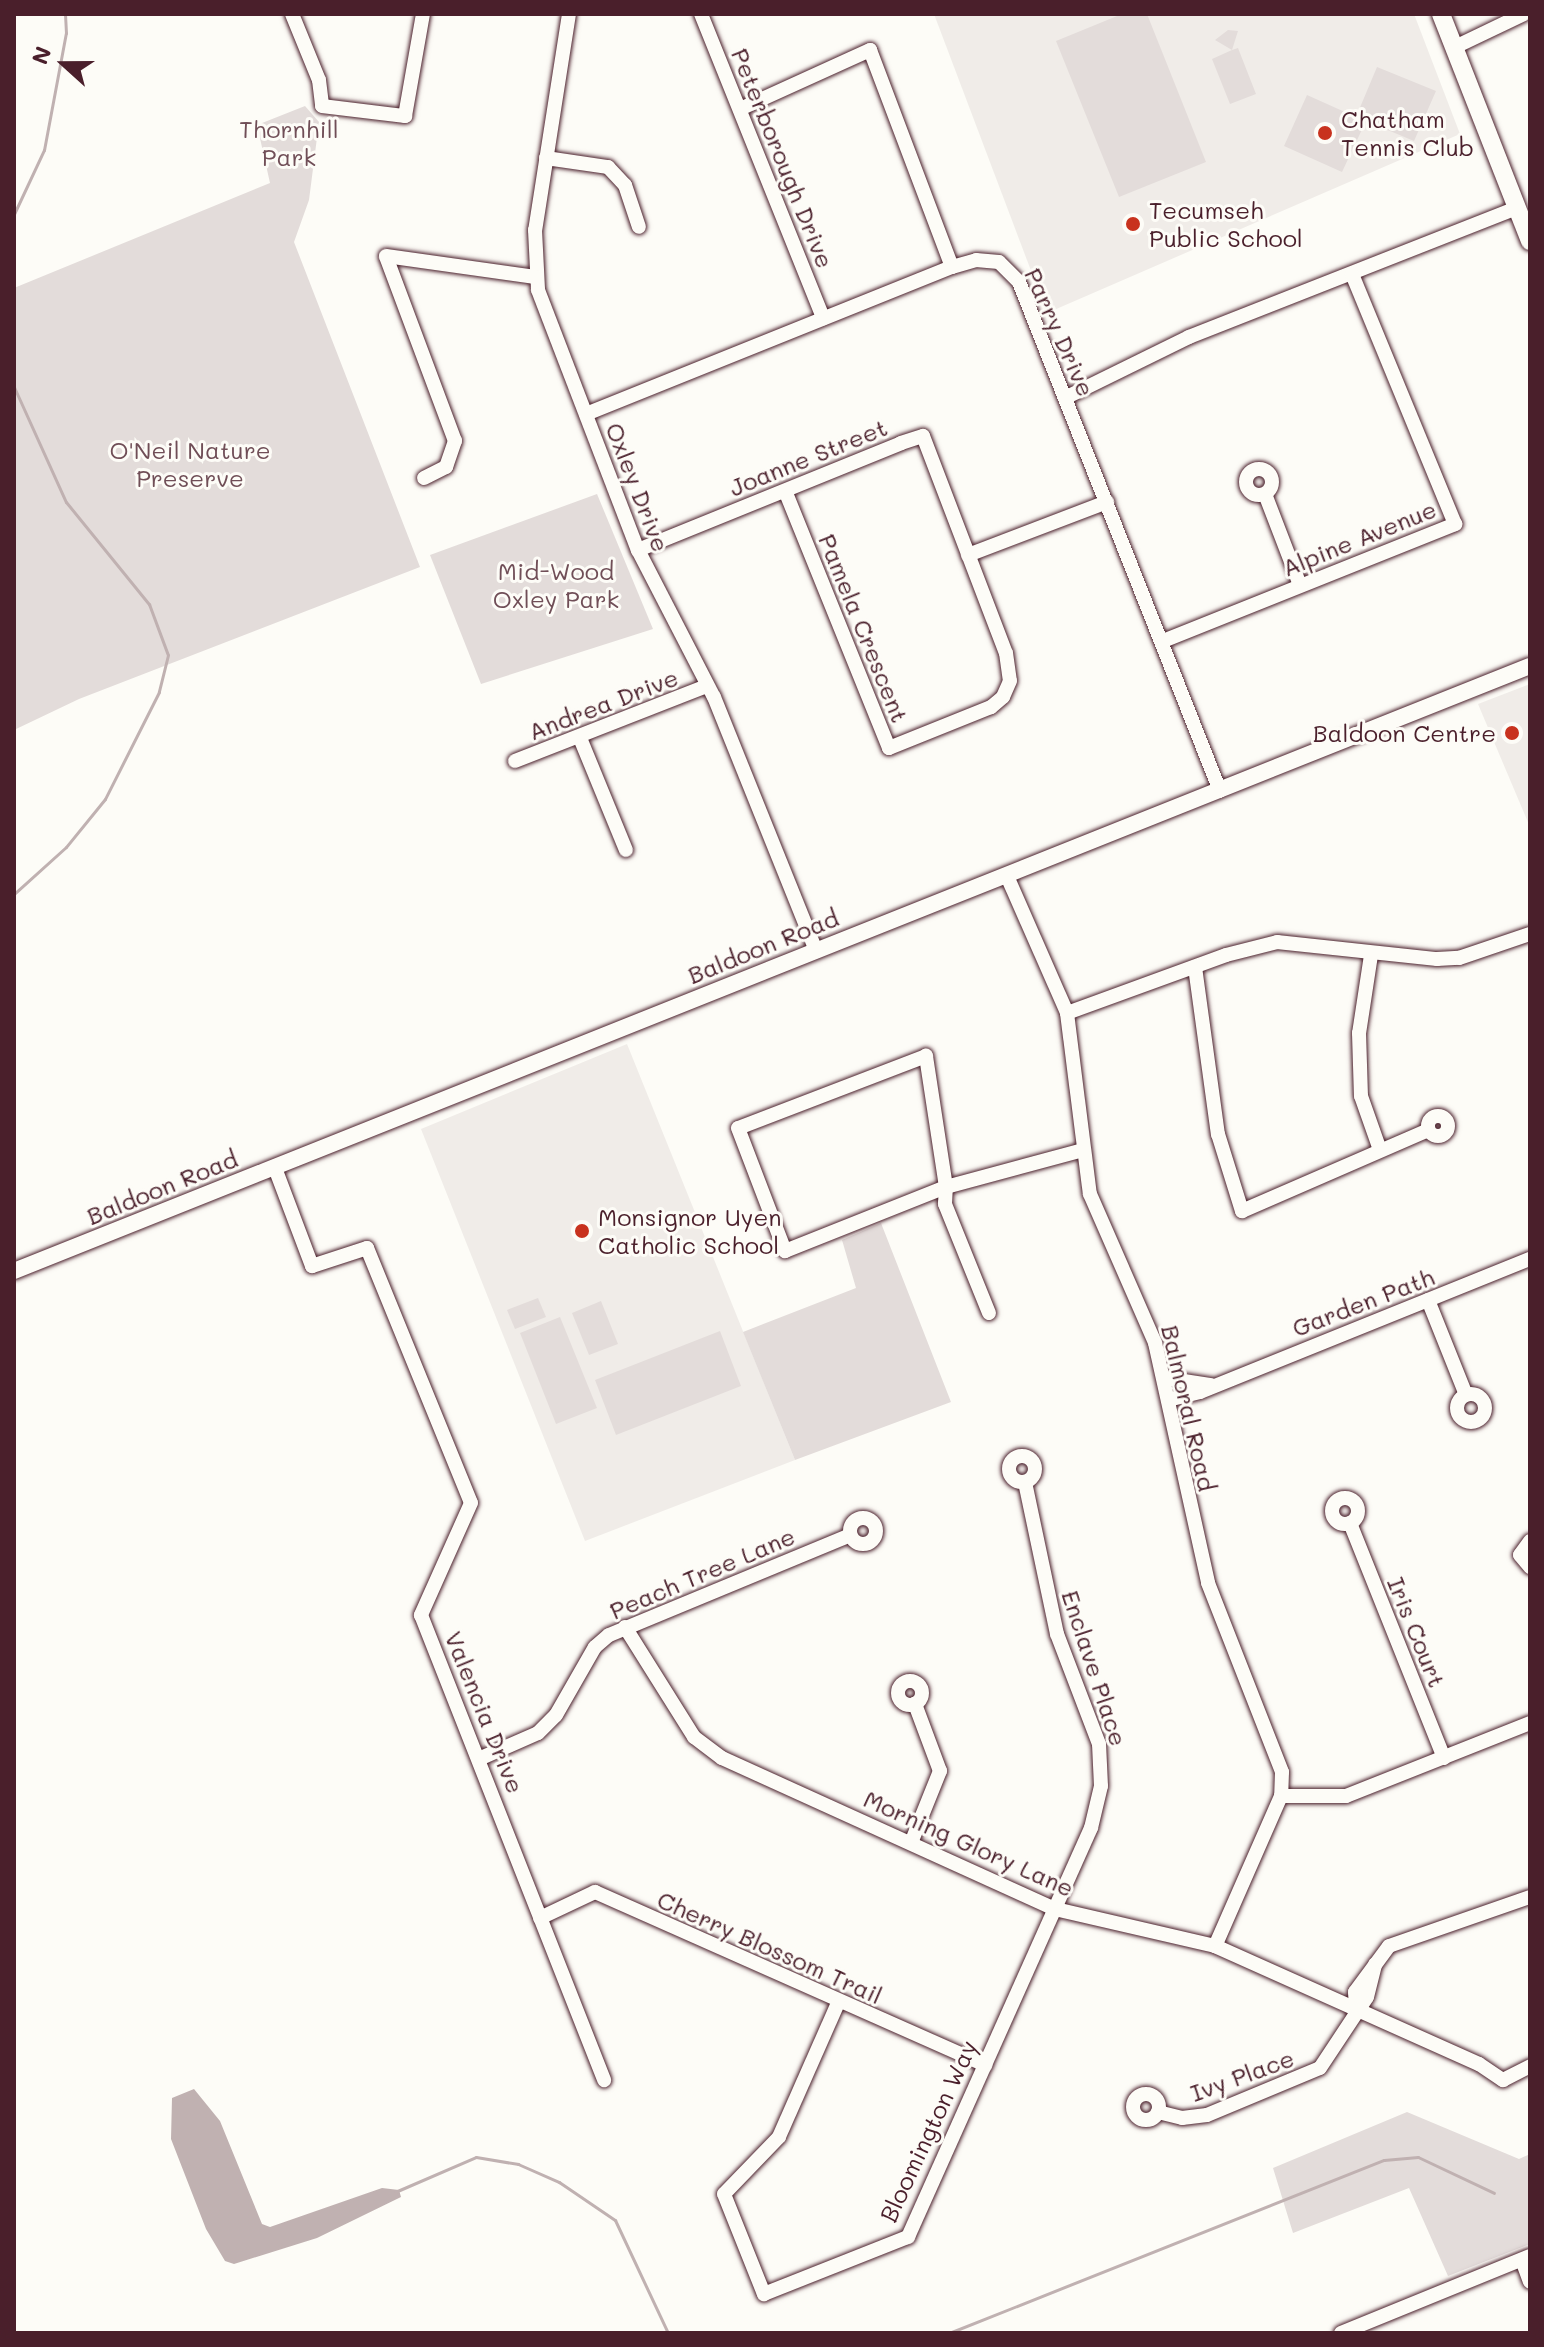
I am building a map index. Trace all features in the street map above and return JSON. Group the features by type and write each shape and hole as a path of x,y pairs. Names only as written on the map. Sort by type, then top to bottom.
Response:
{"main road":[{"path":"1441,14 1530,241"}],"street":[{"path":"292,14 319,80 322,106 405,116 423,14"},
{"name":"Oxley Drive","path":"569,14 535,230 536,277 638,550 706,686 816,951"},
{"name":"Peterborough Drive","path":"701,14 823,318"},
{"path":"1455,47 1524,14"},
{"path":"740,109 870,50 952,267"},
{"path":"546,158 608,167 625,185 639,227"},
{"path":"1065,398 1189,337 1517,208"},
{"path":"424,478 446,467 455,441 386,256 536,277"},
{"name":"Parry Drive","path":"586,414 952,267 990,260 1014,274 1163,641 1220,791"},
{"name":"Alpine Avenue","path":"1163,641 1455,524 1352,274"},
{"name":"Joanne Street","path":"638,550 923,436 968,555"},
{"name":"Pamela Crescent","path":"785,491 889,748 991,707 1010,681 1006,653 968,555"},
{"path":"1265,494 1300,585"},
{"path":"968,555 1107,502"},
{"name":"Baldoon Road","path":"14,1271 1530,666"},
{"name":"Andrea Drive","path":"515,761 706,686"},
{"path":"580,738 626,850"},
{"name":"Balmoral Road","path":"1007,876 1067,1013 1090,1194 1155,1343 1208,1583 1282,1772 1281,1796"},
{"path":"1067,1013 1195,967 1277,942 1371,955 1459,958 1530,936"},
{"path":"1371,955 1359,1033 1361,1096 1380,1150"},
{"path":"1195,967 1218,1134 1242,1211 1428,1130"},
{"path":"989,1313 945,1204 946,1187 926,1056 738,1128 785,1251 946,1187 1083,1150"},
{"name":"Valencia Drive","path":"275,1168 312,1266 367,1248 471,1503 421,1615 481,1758 604,2080"},
{"name":"Garden Path","path":"1168,1400 1530,1259"},
{"path":"1428,1300 1466,1395"},
{"name":"Garden Path","path":"1164,1378 1211,1385"},
{"name":"Enclave Place","path":"1025,1482 1057,1634 1103,1766 1091,1828 1055,1909"},
{"name":"Iris Court","path":"1350,1523 1444,1758"},
{"name":"Peach Tree Lane","path":"481,1758 538,1733 556,1715 595,1647 625,1627 850,1535"},
{"path":"1530,1541 1520,1555 1530,1567"},
{"name":"Morning Glory Lane","path":"625,1627 689,1730 706,1748 1055,1909 1215,1946 1503,2080 1530,2066"},
{"path":"911,1843 940,1771 915,1704"},
{"path":"1215,1946 1281,1796 1346,1796 1530,1723"},
{"name":"Cherry Blossom Trail","path":"540,1918 595,1892 838,2003 985,2065"},
{"name":"Ivy Place","path":"1158,2112 1182,2118 1207,2115 1312,2073 1334,2052 1356,2010 1355,1992 1396,1942 1530,1897"},
{"name":"Bloomington Way","path":"838,2003 779,2137 724,2194 764,2294 908,2237 1055,1909"},
{"path":"1341,2333 1526,2258 1530,2282"},
{"path":"1383,2316 1389,2333"}],"shaded area":[{"name":"Tecumseh Public School","path":"934,14 1414,14 1460,134 1047,313"},
{"path":"1530,684 1530,827 1478,704"},
{"name":"Monsignor Uyen Catholic School","path":"627,1044 795,1460 585,1541 421,1129"},
{"path":"194,2089 220,2121 262,2224 270,2227 382,2188 399,2190 401,2197 317,2238 234,2264 225,2261 206,2229 171,2139 172,2098"}],"green space":[{"path":"1122,14 1147,14 1206,162 1119,197 1056,41"},
{"path":"1228,30 1238,31 1232,50 1215,40"},
{"path":"1238,48 1256,94 1230,104 1212,59"},
{"path":"1377,67 1436,91 1414,141 1366,121 1342,172 1284,146 1307,95 1356,117"},
{"name":"O'Neil Nature Preserve","path":"305,106 319,122 309,200 294,242 420,567 79,699 14,730 14,288 270,183 257,125"},
{"name":"Mid-Wood Oxley Park","path":"597,494 653,629 481,684 430,555"},
{"path":"881,1223 951,1402 795,1460 743,1332 856,1288 842,1240"},
{"path":"538,1298 546,1317 515,1329 507,1310"},
{"path":"601,1301 618,1344 589,1355 572,1313"},
{"path":"560,1317 597,1408 556,1424 520,1333"},
{"path":"720,1331 741,1386 616,1435 595,1380"},
{"path":"1407,2112 1519,2159 1530,2154 1530,2244 1448,2276 1409,2188 1293,2233 1273,2168"}],"waterway":[{"path":"14,214 44,150 66,33 65,14"},
{"path":"14,387 66,502 149,604 168,655 159,692 105,799 66,847 14,894"},
{"path":"395,2192 476,2157 518,2164 559,2182 615,2220 668,2333"},
{"path":"949,2333 1384,2160 1418,2157 1494,2193"}],"place":[{"name":"Chatham Tennis Club","path":"1325,133"},
{"name":"Tecumseh Public School","path":"1133,224"},
{"name":"Baldoon Centre","path":"1512,733"},
{"name":"Monsignor Uyen Catholic School","path":"582,1231"}],"park label":[{"name":"Thornhill Park","path":"289,143"}]}
